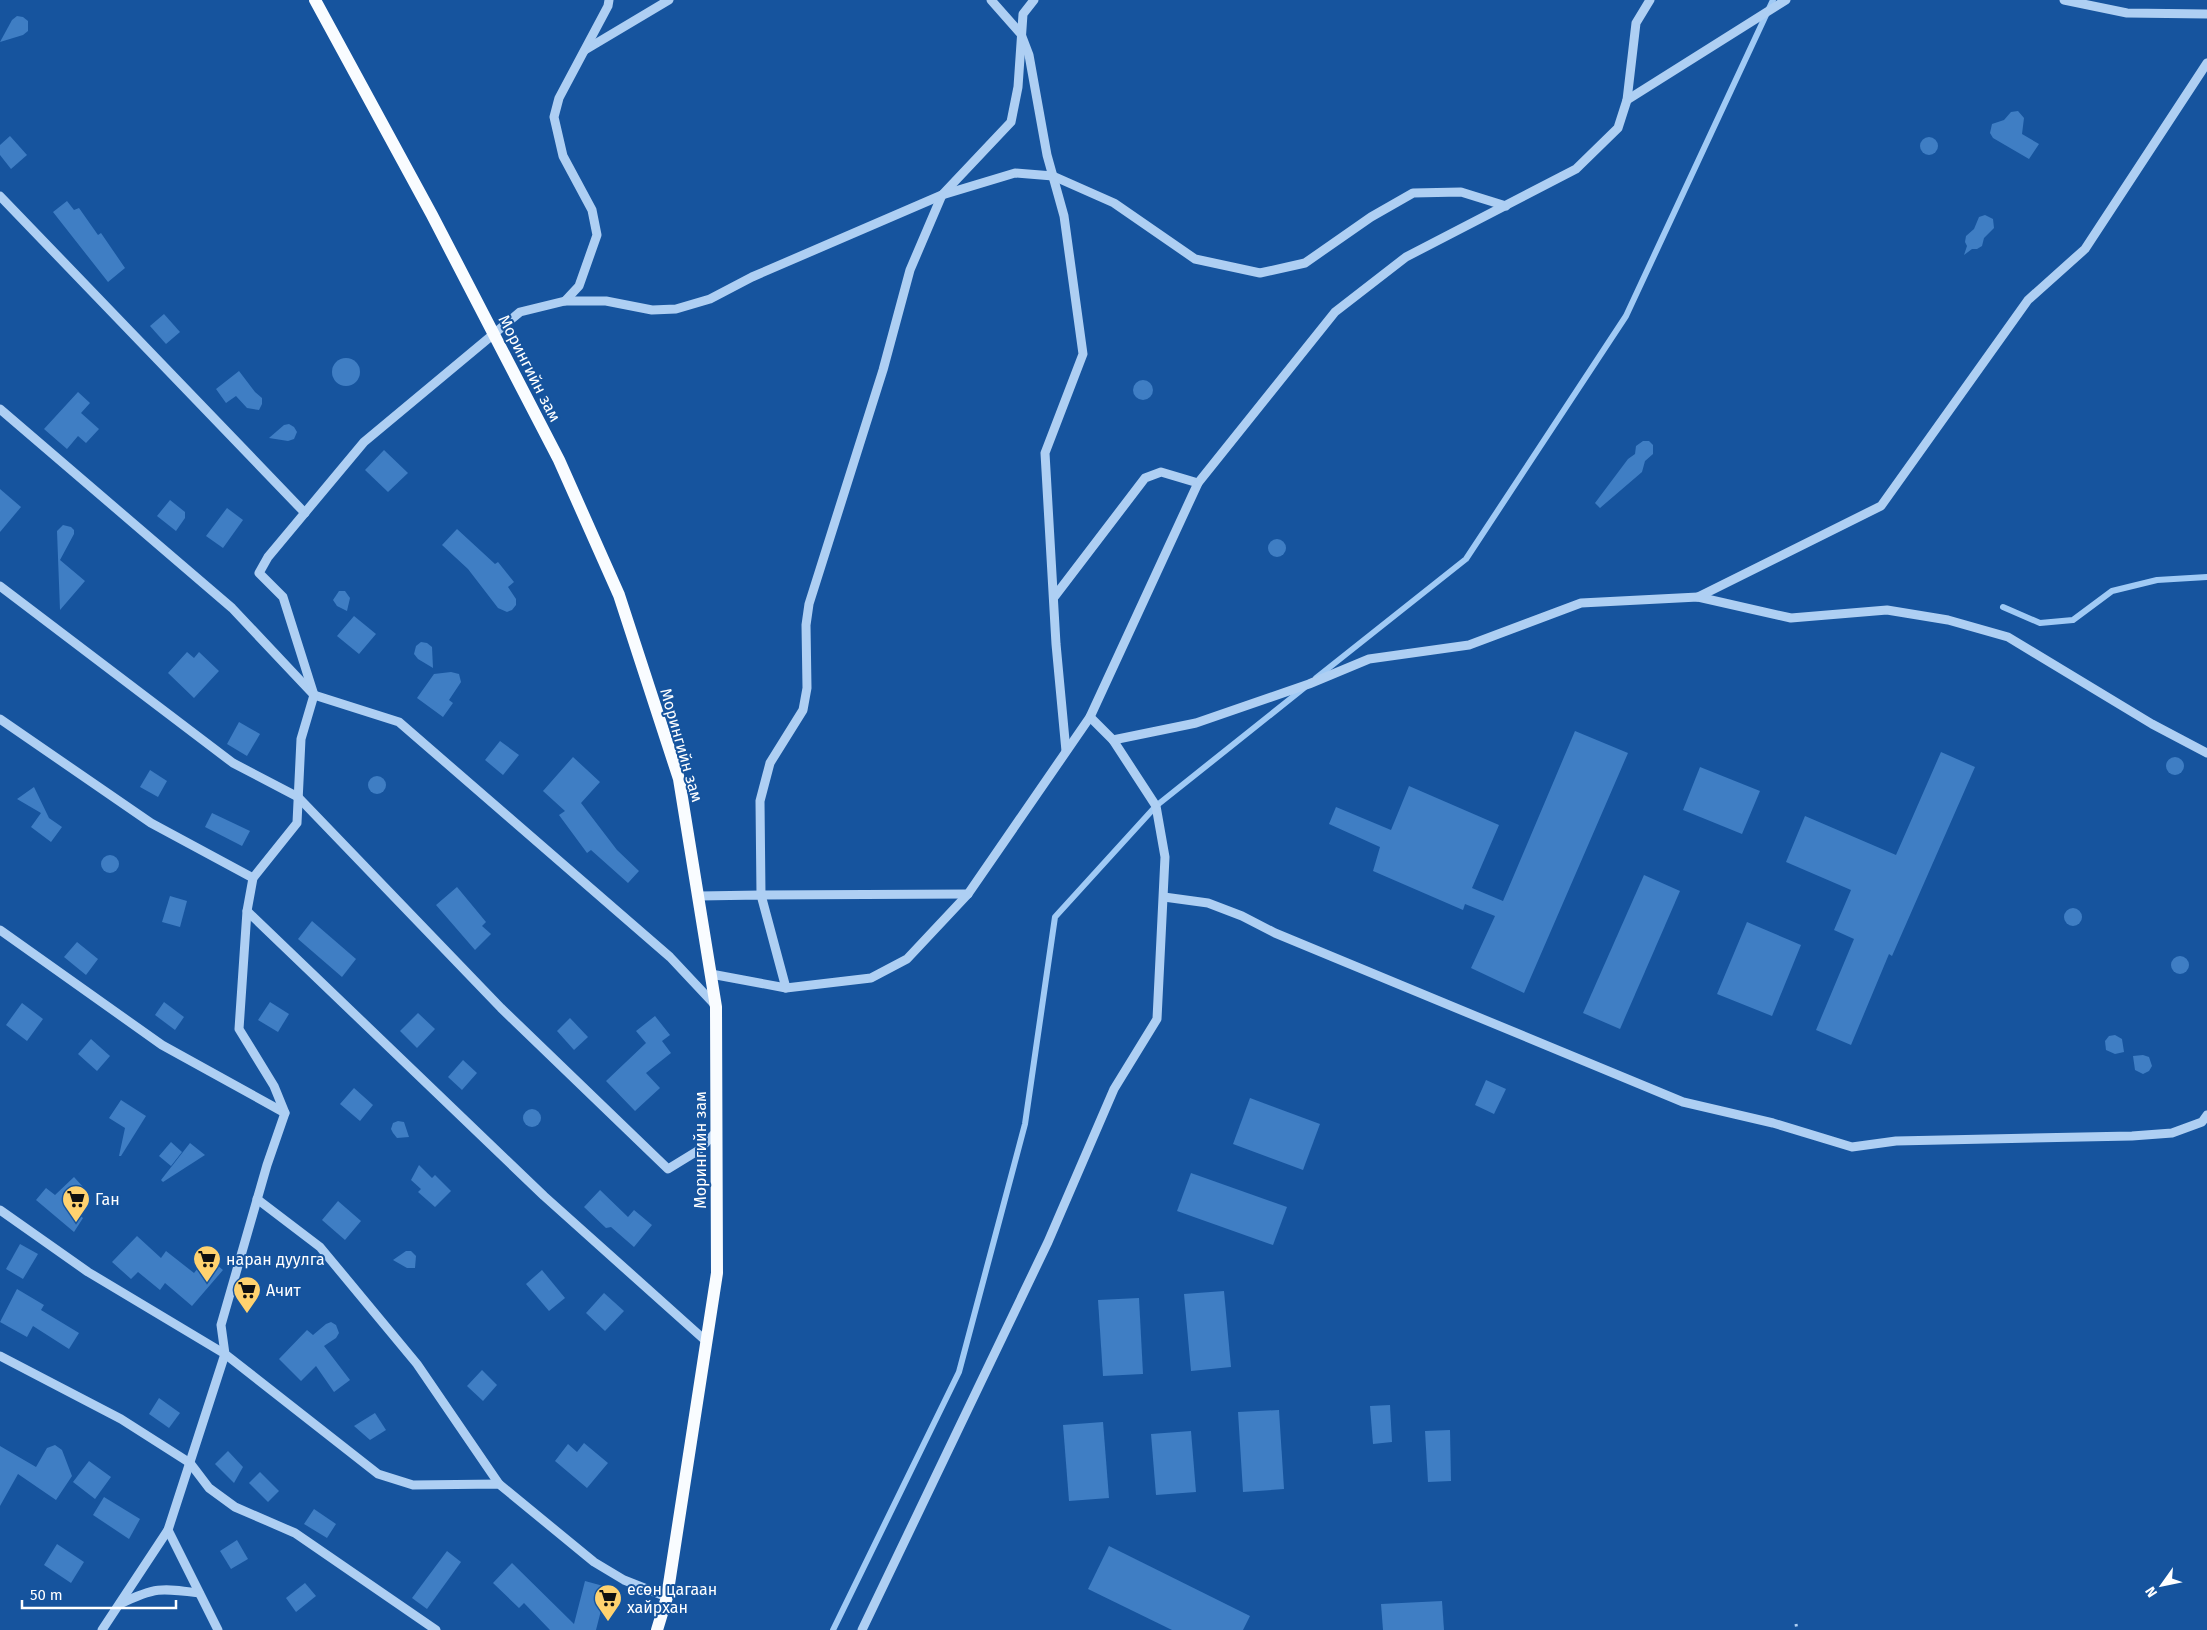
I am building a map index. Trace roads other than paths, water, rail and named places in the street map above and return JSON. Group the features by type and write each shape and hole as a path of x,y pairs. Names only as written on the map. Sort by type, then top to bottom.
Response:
{"main road":[{"name":"Морингийн зам","path":"315,0 494,334 559,460 619,595 678,780 699,896 716,1007 717,1273 667,1597 657,1630"}],"street":[{"path":"565,301 579,286 597,235 592,210 563,156 554,117 559,98 608,6 609,0"},
{"path":"584,51 669,0"},
{"path":"991,0 1021,34 1029,55 1047,155 1064,216 1083,354 1045,453 1055,596 1056,644 1066,751"},
{"path":"786,988 762,895 760,801 770,763 803,710 808,688 806,625 809,604 883,370 910,270 942,195 1011,122 1018,87 1023,14 1034,0"},
{"path":"711,974 786,988 871,978 907,959 968,894 1090,717 1198,483 1335,312 1406,257 1576,169 1618,128 1627,100 1636,23 1650,0"},
{"path":"1627,100 1786,0"},
{"path":"2064,0 2127,13 2207,14"},
{"path":"1698,597 1881,506 2028,300 2085,249 2203,74 2207,63"},
{"path":"102,1630 168,1530 225,1354 221,1326 257,1199 285,1113 274,1086 239,1030 247,912 254,878 297,824 301,739 314,695 283,597 260,573 268,557 364,442 520,312 565,301 606,301 652,310 676,309 710,300 752,277 942,195 1015,173 1053,176 1114,203 1195,259 1260,273 1305,263 1371,217 1413,193 1461,192 1506,206"},
{"path":"0,196 305,513"},
{"path":"0,410 232,608 314,695 399,722 670,957 716,1007"},
{"path":"1055,596 1145,478 1160,472 1198,483"},
{"path":"0,586 233,763 298,798 501,1008 668,1169 699,1150 716,1132"},
{"path":"1113,740 1196,723 1309,684 1368,659 1469,645 1582,603 1698,597 1791,618 1887,610 1948,620 2008,637 2184,742 2207,753"},
{"path":"862,1630 1048,1242 1114,1089 1158,1019 1165,857 1156,806 1113,740 1090,717"},
{"path":"0,719 151,822 254,878"},
{"path":"699,896 968,894"},
{"path":"1164,897 1208,903 1242,916 1275,933 1683,1102 1773,1123 1852,1147 1896,1141 2132,1136 2172,1133 2202,1122 2207,1115"},
{"path":"247,912 544,1196 707,1342"},
{"path":"0,930 162,1045 285,1113"},
{"path":"257,1199 320,1247 416,1364 498,1484 594,1562 624,1580 667,1597"},
{"path":"0,1210 88,1272 225,1354 378,1474 413,1485 498,1484"},
{"path":"0,1356 122,1419 190,1463 208,1488 234,1507 295,1533 436,1630"},
{"path":"168,1530 218,1630"},
{"path":"119,1604 146,1592 166,1588 199,1593"}],"waterway":[{"path":"1316,678 1466,559 1626,316 1773,0"},
{"path":"2003,607 2040,623 2073,620 2112,591 2157,580 2207,577"},
{"path":"833,1630 959,1372 1025,1124 1055,917 1156,806 1304,688"}],"place":[{"name":"Ган","path":"76,1223"},
{"name":"наран дуулга","path":"207,1283"},
{"name":"Ачит","path":"247,1314"},
{"name":"есөн цагаан хайрхан","path":"608,1622"}]}
